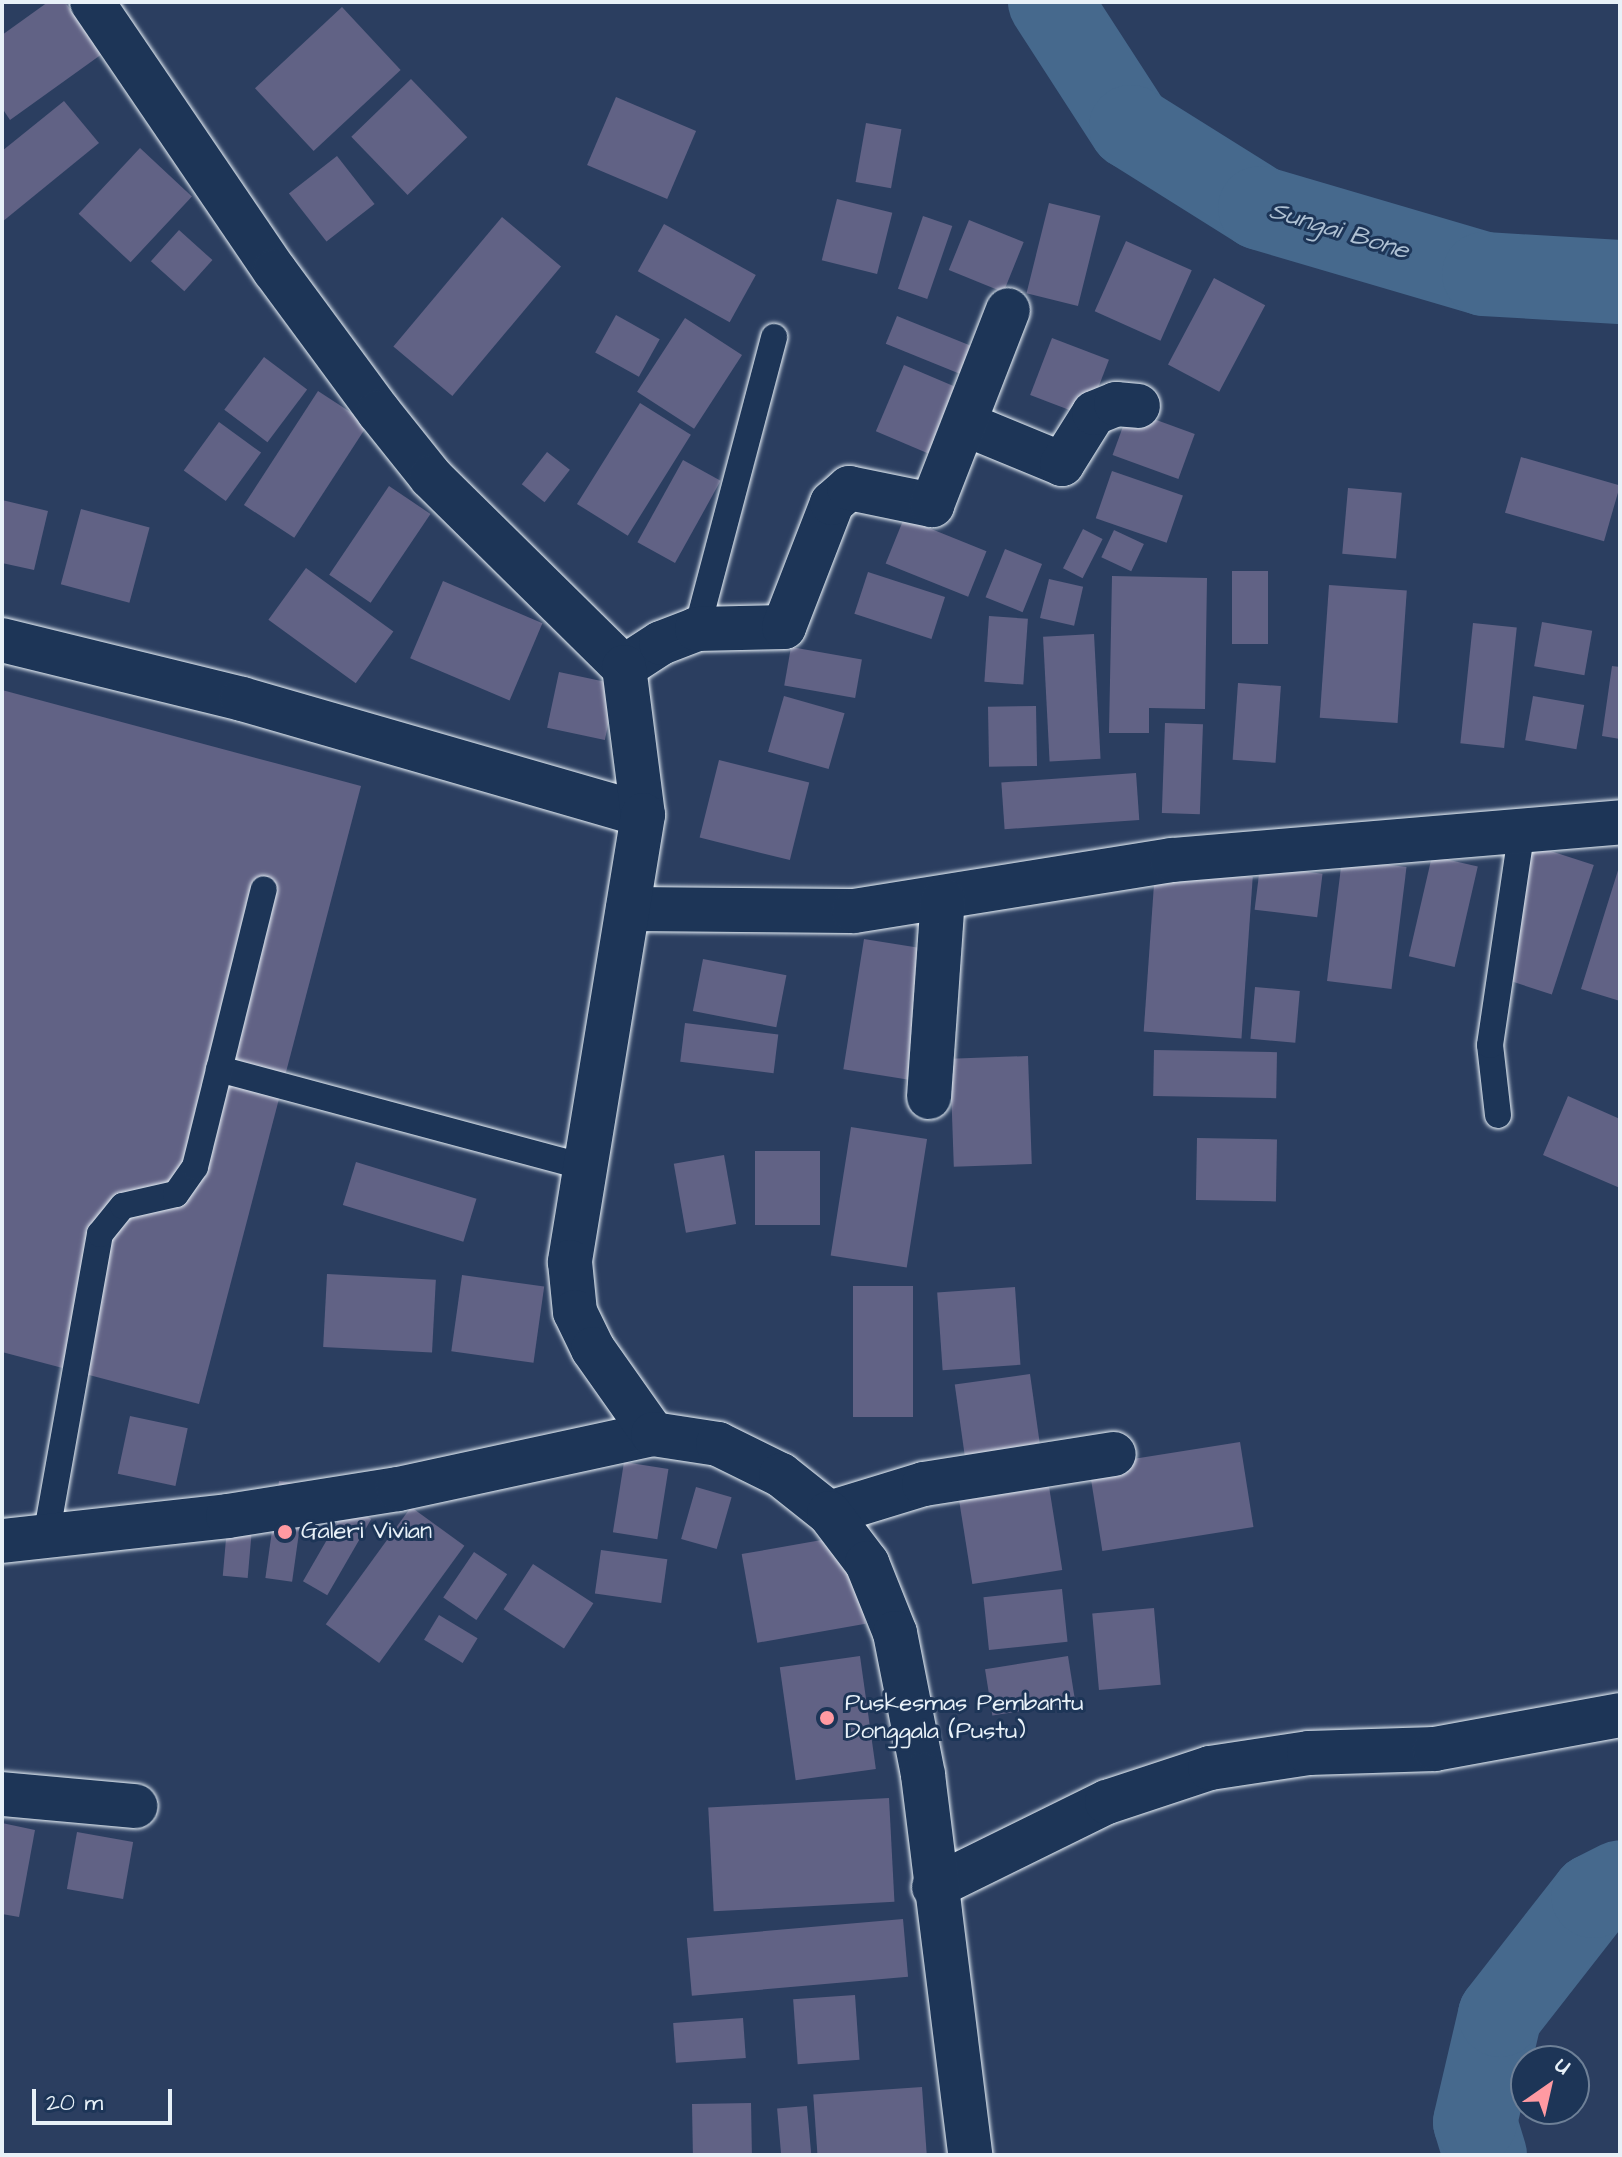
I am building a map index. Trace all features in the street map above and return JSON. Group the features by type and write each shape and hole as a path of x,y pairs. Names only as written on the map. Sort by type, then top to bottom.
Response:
{"street":[{"path":"92,2 275,271 431,477 624,667 643,815 570,1262 575,1312 593,1349 653,1434"},
{"path":"624,667 661,643 697,629 784,627 837,497 849,488 864,488 931,507 1008,310"},
{"path":"965,424 1062,464 1094,413 1116,404 1138,406"},
{"path":"2,640 242,699 643,815"},
{"path":"628,909 854,911 1172,860 1620,822"},
{"path":"929,1097 943,899"},
{"path":"2,1541 398,1489 653,1434 718,1444 781,1475 829,1513 867,1563 895,1633 923,1775 934,1887 970,2155"},
{"path":"829,1513 924,1484 1114,1454"},
{"path":"934,1887 1107,1802 1210,1768 1309,1753 1435,1749 1620,1715"},
{"path":"2,1794 135,1806"}],"lane":[{"path":"697,629 774,337"},
{"path":"1498,1115 1490,1045 1522,829"},
{"path":"46,1537 100,1234 123,1206 176,1194 195,1167 264,889"},
{"path":"219,1069 585,1167"}],"building":[{"path":"48,2 65,2 102,54 10,120 2,108 2,35"},
{"path":"342,7 401,70 314,151 255,88"},
{"path":"411,79 467,137 408,195 351,137"},
{"path":"616,97 696,131 667,199 587,165"},
{"path":"64,101 99,143 2,222 2,151"},
{"path":"866,123 901,129 891,188 856,182"},
{"path":"140,148 192,196 131,262 79,214"},
{"path":"337,156 375,204 326,242 289,194"},
{"path":"837,199 892,213 877,274 822,260"},
{"path":"1049,203 1100,216 1078,306 1027,293"},
{"path":"923,216 952,226 927,299 898,289"},
{"path":"502,217 561,266 452,396 393,346"},
{"path":"969,220 1024,242 1003,292 949,270"},
{"path":"664,224 756,275 730,322 638,271"},
{"path":"179,230 212,260 184,291 151,261"},
{"path":"1126,241 1192,270 1160,341 1095,311"},
{"path":"1214,278 1265,305 1219,392 1168,365"},
{"path":"616,315 660,339 639,377 595,353"},
{"path":"897,316 985,352 974,379 886,344"},
{"path":"685,318 742,355 694,429 637,392"},
{"path":"1052,338 1109,360 1087,417 1030,395"},
{"path":"264,357 307,389 267,442 224,410"},
{"path":"904,365 969,393 941,459 876,431"},
{"path":"318,391 368,424 294,538 244,505"},
{"path":"640,403 691,435 628,536 577,504"},
{"path":"1129,410 1195,434 1178,479 1113,455"},
{"path":"219,422 261,453 226,501 184,471"},
{"path":"547,452 570,470 545,502 522,484"},
{"path":"1521,457 1620,485 1604,541 1505,513"},
{"path":"683,460 721,481 675,563 637,542"},
{"path":"1112,471 1183,495 1167,543 1096,518"},
{"path":"389,486 430,514 371,603 329,575"},
{"path":"1348,488 1402,493 1396,558 1342,554"},
{"path":"2,500 48,511 34,570 2,563"},
{"path":"81,509 150,527 129,603 61,584"},
{"path":"904,518 987,551 968,597 886,563"},
{"path":"1083,529 1103,539 1083,578 1063,568"},
{"path":"1114,530 1144,544 1131,571 1101,557"},
{"path":"1005,549 1042,564 1023,612 986,597"},
{"path":"306,568 393,631 356,683 268,620"},
{"path":"1232,571 1268,571 1268,644 1232,644"},
{"path":"868,572 945,597 931,639 854,614"},
{"path":"1112,576 1207,578 1205,709 1149,708 1149,733 1109,733"},
{"path":"1049,579 1083,587 1074,626 1040,618"},
{"path":"443,581 542,623 510,701 410,658"},
{"path":"1329,585 1407,590 1398,723 1320,718"},
{"path":"989,616 1028,619 1023,685 984,682"},
{"path":"1542,622 1592,631 1584,675 1534,666"},
{"path":"1473,623 1517,628 1504,748 1460,743"},
{"path":"1094,634 1101,759 1050,761 1043,637"},
{"path":"791,647 862,660 855,698 784,685"},
{"path":"1612,666 1620,667 1620,739 1602,736"},
{"path":"559,672 617,684 605,740 547,728"},
{"path":"1238,683 1281,686 1276,763 1233,760"},
{"path":"2,690 361,786 199,1404 2,1352"},
{"path":"784,696 845,713 829,769 768,752"},
{"path":"1533,696 1584,705 1576,749 1525,740"},
{"path":"1036,706 1037,766 989,767 988,707"},
{"path":"1165,723 1203,724 1200,814 1162,813"},
{"path":"719,760 809,782 790,860 700,838"},
{"path":"1136,773 1139,820 1005,829 1001,782"},
{"path":"1532,845 1594,865 1552,994 1490,974"},
{"path":"1432,856 1478,867 1455,967 1409,956"},
{"path":"1342,859 1407,867 1392,989 1327,981"},
{"path":"1620,864 1620,1001 1581,989"},
{"path":"1260,866 1323,874 1317,917 1255,910"},
{"path":"1155,870 1253,877 1241,1038 1144,1032"},
{"path":"864,939 931,950 911,1080 843,1069"},
{"path":"703,959 786,975 776,1027 693,1011"},
{"path":"1255,987 1300,991 1295,1043 1250,1039"},
{"path":"685,1023 778,1034 774,1073 680,1062"},
{"path":"1154,1050 1277,1052 1276,1098 1153,1096"},
{"path":"1028,1056 1032,1164 954,1167 950,1059"},
{"path":"1568,1096 1620,1119 1620,1188 1543,1155"},
{"path":"851,1127 927,1139 907,1267 831,1255"},
{"path":"1197,1138 1277,1139 1276,1201 1196,1200"},
{"path":"755,1151 820,1151 820,1225 755,1225"},
{"path":"724,1155 736,1224 686,1233 674,1164"},
{"path":"356,1162 476,1199 463,1242 343,1205"},
{"path":"327,1274 436,1280 432,1353 323,1347"},
{"path":"462,1275 544,1287 533,1363 451,1351"},
{"path":"853,1286 913,1286 913,1417 853,1417"},
{"path":"1015,1287 1020,1365 943,1370 937,1292"},
{"path":"1030,1374 1040,1448 965,1459 955,1385"},
{"path":"130,1416 188,1428 175,1486 118,1474"},
{"path":"1240,1442 1253,1527 1102,1551 1089,1466"},
{"path":"624,1462 668,1469 657,1539 613,1532"},
{"path":"1048,1480 1062,1570 972,1584 958,1494"},
{"name":"Galeri Vivian","path":"279,1481 306,1485 292,1582 265,1578"},
{"path":"696,1487 732,1497 717,1549 681,1539"},
{"path":"347,1505 371,1519 327,1595 303,1581"},
{"path":"411,1507 464,1546 379,1663 326,1624"},
{"path":"228,1516 253,1518 248,1578 223,1576"},
{"path":"850,1535 866,1624 757,1643 742,1554"},
{"path":"601,1550 667,1559 661,1603 595,1594"},
{"path":"474,1552 507,1574 476,1620 443,1598"},
{"path":"533,1564 593,1603 564,1649 504,1609"},
{"path":"1062,1589 1068,1642 989,1650 983,1597"},
{"path":"1154,1608 1161,1685 1099,1690 1092,1613"},
{"path":"439,1615 478,1638 463,1663 424,1640"},
{"name":"Puskesmas Pembantu Donggala (Pustu)","path":"860,1656 876,1769 796,1780 780,1667"},
{"path":"1068,1656 1075,1702 992,1716 985,1669"},
{"path":"889,1798 894,1902 714,1911 708,1807"},
{"path":"2,1823 35,1830 19,1917 2,1914"},
{"path":"77,1832 133,1842 123,1899 67,1889"},
{"path":"903,1919 908,1977 692,1996 687,1938"},
{"path":"855,1995 860,2060 798,2064 793,1999"},
{"path":"743,2018 746,2058 676,2063 673,2023"},
{"path":"922,2087 927,2155 817,2155 813,2095"},
{"path":"751,2103 752,2155 693,2155 692,2104"},
{"path":"807,2106 811,2155 781,2155 777,2109"}],"waterway":[{"name":"Sungai Bone","path":"1050,2 1131,127 1260,208 1484,274 1620,282"},
{"name":"Sungai Bone","path":"1485,2155 1475,2122 1500,2015 1593,1896 1620,1882"}],"place":[{"name":"Galeri Vivian","path":"285,1532"},
{"name":"Puskesmas Pembantu Donggala (Pustu)","path":"827,1718"}]}
